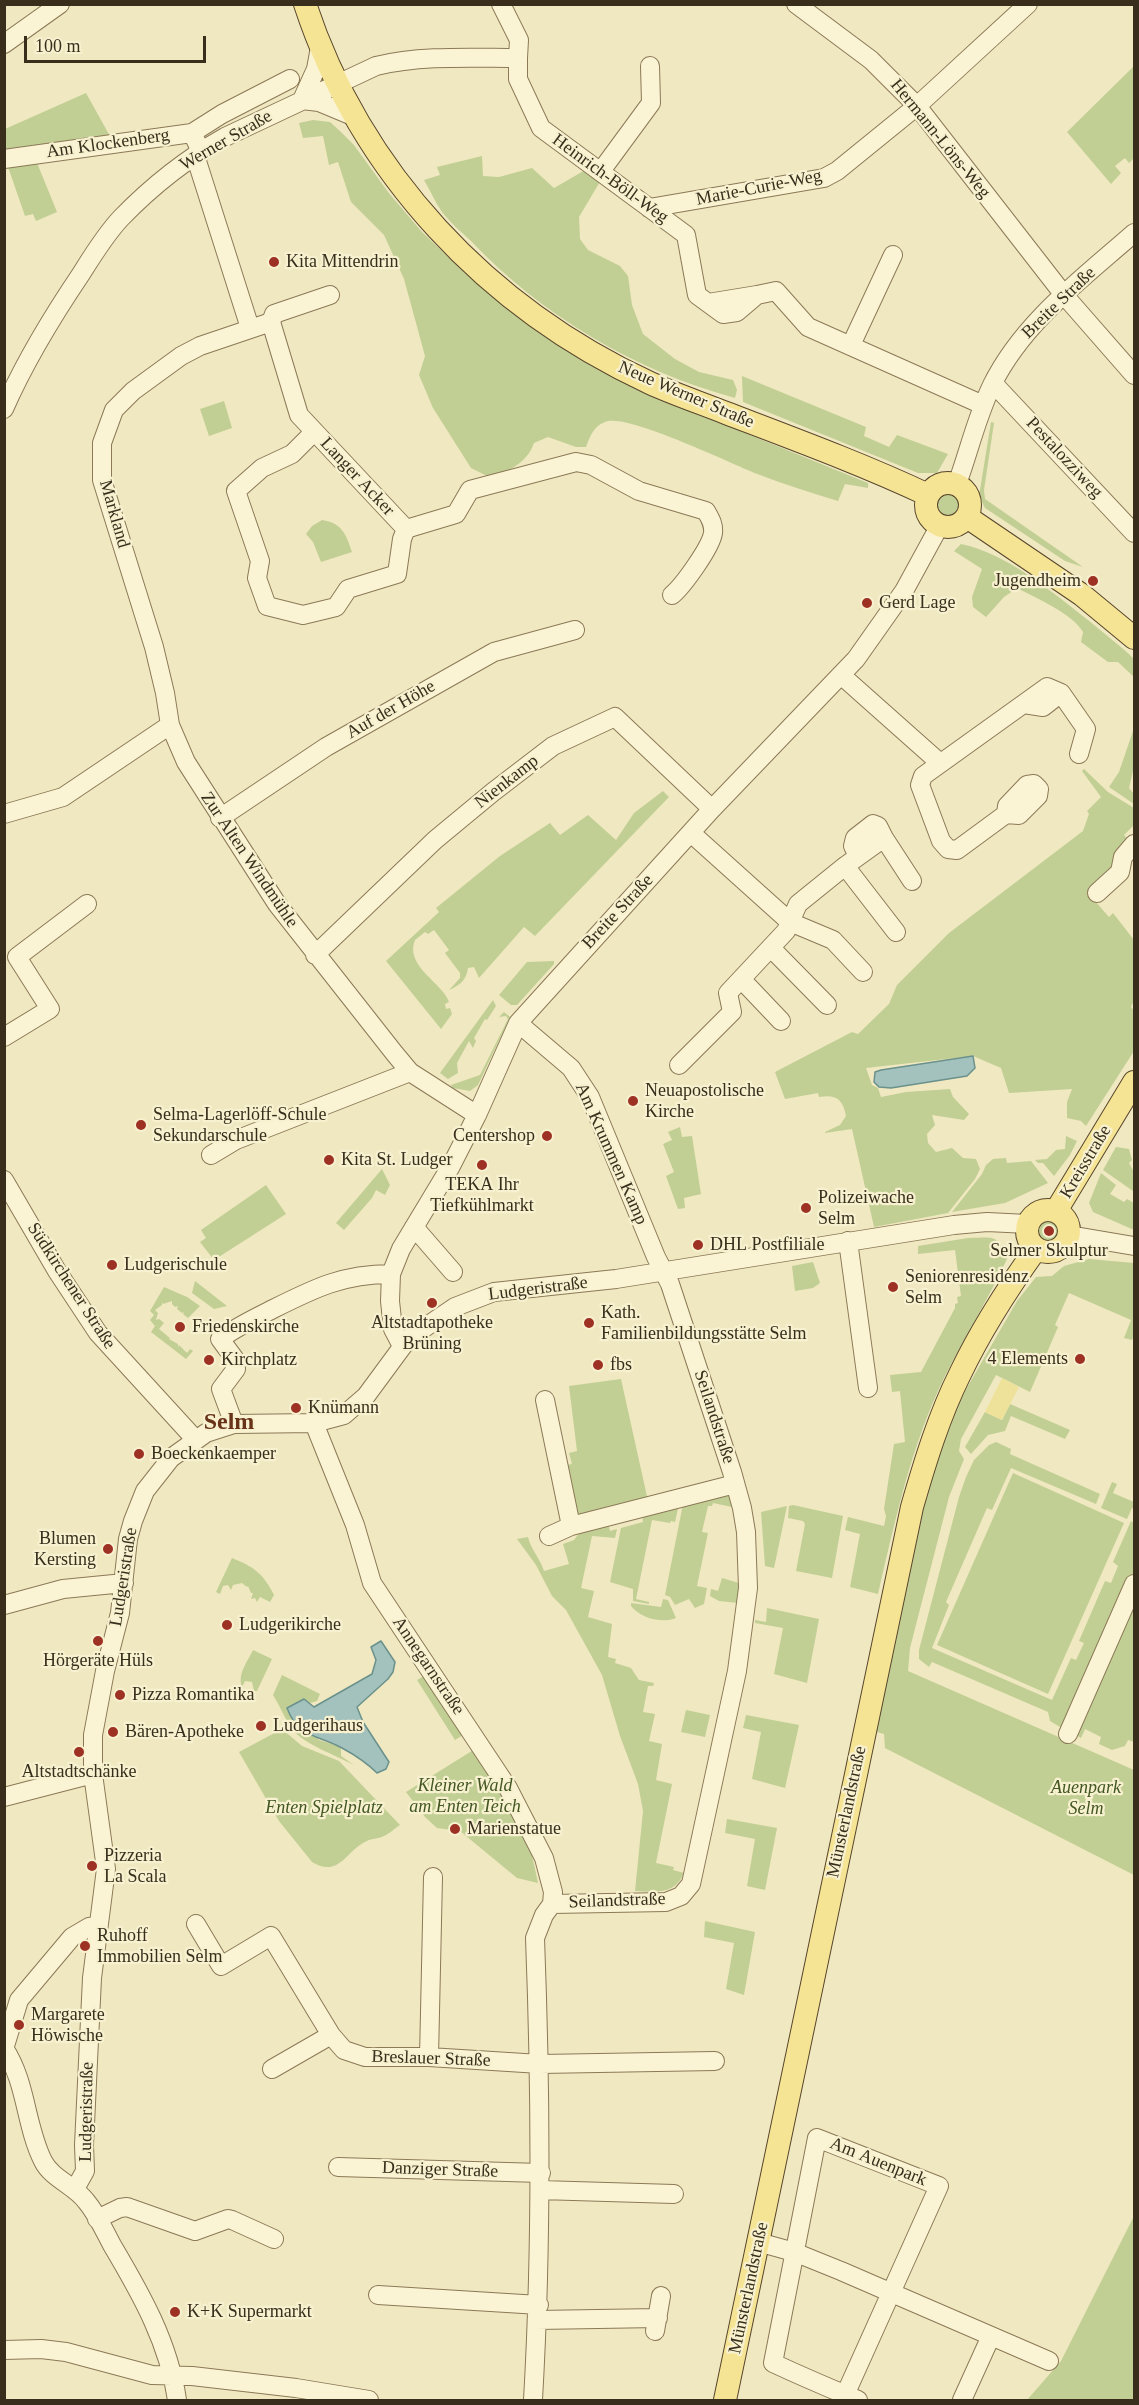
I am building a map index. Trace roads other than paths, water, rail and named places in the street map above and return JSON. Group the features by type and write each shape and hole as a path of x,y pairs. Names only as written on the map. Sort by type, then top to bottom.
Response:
{"main road":[{"path":"305,4 320,46 338,84"},
{"name":"Neue Werner Straße","path":"338,84 355,117 393,176 428,220 465,259 540,320 609,363 652,384 851,461 928,495"},
{"path":"940,483 957,484 970,498 970,511 967,517 955,526 940,525 927,513 928,495 940,483"},
{"path":"967,517 1074,589 1134,638"},
{"name":"Kreisstraße","path":"1056,1211 1134,1082"},
{"path":"1042,1210 1056,1211 1067,1221 1069,1235 1064,1245 1053,1252 1041,1251 1028,1238 1028,1224 1031,1218 1042,1210"},
{"name":"Münsterlandstraße","path":"725,2400 912,1507 936,1431 960,1373 1010,1287 1036,1248"}],"street":[{"path":"4,44 60,4"},
{"name":"Heinrich-Böll-Weg","path":"501,4 519,40 518,79 541,128 686,235"},
{"name":"Hermann-Löns-Weg","path":"796,4 871,60 917,106 1064,295 1134,375"},
{"name":"Marie-Curie-Weg","path":"649,208 824,178 837,171 917,106 1028,4"},
{"path":"320,46 316,69 302,100 336,107 355,117"},
{"path":"338,84 376,66 397,61 518,58"},
{"path":"601,171 651,103 650,66"},
{"path":"192,133 222,114 290,79"},
{"name":"Werner Straße","path":"4,409 38,342 95,252 119,220 143,196 198,153 338,84"},
{"name":"Am Klockenberg","path":"4,159 192,133 198,153"},
{"path":"198,153 250,328"},
{"name":"Heinrich-Böll-Weg","path":"680,202 697,295 723,314 737,312 756,295 776,291 808,327 983,405"},
{"name":"Breite Straße","path":"957,484 983,405 993,383 1021,339 1064,295 1134,233"},
{"path":"850,345 893,255"},
{"path":"271,322 274,314 330,296"},
{"name":"Markland","path":"170,725 154,647 102,480 102,443 114,410 133,391 200,346 271,322"},
{"name":"Langer Acker","path":"271,322 299,415 406,529 456,514 470,490 576,462 591,465 639,491 706,511 713,522 713,534 683,585 672,595"},
{"name":"Pestalozziweg","path":"993,383 1134,533"},
{"path":"314,432 292,454 262,468 236,492 260,561 257,578 267,606 303,615 336,607 348,589 397,574 402,539 406,529"},
{"name":"Breite Straße","path":"402,1346 393,1329 390,1301 391,1274 401,1249 451,1166 477,1115 518,1023 712,809 856,659 904,591 940,525"},
{"name":"Auf der Höhe","path":"220,818 326,747 494,652 575,630"},
{"path":"841,675 940,763"},
{"path":"1006,814 957,850 948,849 941,841 921,785 923,776 1047,687 1061,693 1086,729 1079,754"},
{"name":"Nienkamp","path":"315,955 435,840 493,792 553,746 615,717 712,809"},
{"path":"4,814 63,797 170,725"},
{"name":"Zur Alten Windmühle","path":"170,725 186,762 220,818 277,904 315,955 410,1072 477,1115"},
{"path":"691,833 790,922 833,940 863,972"},
{"path":"775,908 787,908 798,904 851,861 884,838 912,882"},
{"path":"1098,893 1120,872 1123,857 1134,844"},
{"path":"851,861 896,932"},
{"path":"4,1037 50,1009 17,957 87,904"},
{"path":"679,1065 732,1012 728,993 747,985 771,948 786,931 798,904"},
{"path":"771,948 827,1005"},
{"path":"747,985 781,1021"},
{"name":"Am Krummen Kamp","path":"518,1023 570,1068 586,1090 656,1257 665,1272"},
{"path":"211,1155 236,1140 410,1072"},
{"name":"Südkirchener Straße","path":"4,1180 57,1271 98,1333 195,1439"},
{"name":"Ludgeristraße","path":"75,2189 85,2171 89,2036 97,1926 106,1869 93,1774 93,1735 99,1698 120,1614 128,1539 145,1491 171,1458 206,1433 234,1424 314,1423 344,1415 366,1396 402,1346 416,1334 455,1307 494,1292 570,1285 665,1272 848,1241 987,1222 1028,1224"},
{"path":"414,1227 453,1272"},
{"path":"1069,1235 1134,1246"},
{"path":"848,1241 868,1388"},
{"name":"Seilandstraße","path":"532,2400 538,2313 541,2182 540,2064 535,1938 544,1915 552,1904 666,1902 681,1896 691,1884 737,1671 747,1604 746,1532 735,1484 665,1272"},
{"path":"234,1424 221,1389 236,1369 227,1334 319,1286 363,1274 391,1274"},
{"path":"544,1400 571,1526"},
{"name":"Annegarnstraße","path":"314,1423 355,1525 372,1582 508,1788 544,1858 553,1892 552,1904"},
{"path":"549,1536 571,1526 735,1484"},
{"path":"4,1605 63,1589 124,1583"},
{"path":"1068,1734 1134,1584"},
{"path":"4,1797 93,1774"},
{"path":"429,2057 433,1877"},
{"name":"Breslauer Straße","path":"196,1924 221,1966 271,1936 331,2035 344,2050 365,2057 429,2057 540,2064 715,2061"},
{"path":"97,1926 89,1927 72,1937 19,2000 5,2049 21,2081 43,2161 54,2175 75,2189 87,2201 98,2219 154,2321 173,2376 177,2400"},
{"path":"272,2069 331,2035"},
{"name":"Am Auenpark","path":"817,2138 939,2186 891,2293 848,2399 773,2363 817,2138"},
{"name":"Danziger Straße","path":"338,2167 674,2194"},
{"path":"98,2219 127,2207 195,2231 232,2220 273,2239"},
{"path":"758,2242 794,2252 1049,2361"},
{"path":"378,2295 657,2325 661,2296"},
{"path":"962,2400 991,2336"},
{"path":"4,2350 41,2349 66,2352 152,2375 192,2376 325,2397 369,2400"}],"water":[{"path":"973,1056 975,1068 967,1076 891,1088 879,1087 874,1082 875,1072 881,1070"},
{"path":"381,1641 395,1662 393,1672 357,1707 363,1722 389,1762 386,1769 377,1773 347,1751 303,1730 297,1725 287,1708 304,1699 314,1707 372,1674 376,1660 371,1647"}],"place":[{"name":"Kita Mittendrin","path":"274,262"},
{"name":"Jugendheim","path":"1093,581"},
{"name":"Gerd Lage","path":"867,603"},
{"name":"Neuapostolische Kirche","path":"633,1101"},
{"name":"Selma-Lagerlöff-Schule Sekundarschule","path":"141,1125"},
{"name":"Centershop","path":"547,1136"},
{"name":"Kita St. Ludger","path":"329,1160"},
{"name":"TEKA Ihr Tiefkühlmarkt","path":"482,1165"},
{"name":"Polizeiwache Selm","path":"806,1208"},
{"name":"Selmer Skulptur","path":"1049,1231"},
{"name":"DHL Postfiliale","path":"698,1245"},
{"name":"Ludgerischule","path":"112,1265"},
{"name":"Seniorenresidenz Selm","path":"893,1287"},
{"name":"Altstadtapotheke Brüning","path":"432,1303"},
{"name":"Kath. Familienbildungsstätte Selm","path":"589,1323"},
{"name":"Friedenskirche","path":"180,1327"},
{"name":"4 Elements","path":"1080,1359"},
{"name":"Kirchplatz","path":"209,1360"},
{"name":"fbs","path":"598,1365"},
{"name":"Knümann","path":"296,1408"},
{"name":"Boeckenkaemper","path":"139,1454"},
{"name":"Blumen Kersting","path":"108,1549"},
{"name":"Ludgerikirche","path":"227,1625"},
{"name":"Hörgeräte Hüls","path":"98,1641"},
{"name":"Pizza Romantika","path":"120,1695"},
{"name":"Ludgerihaus","path":"261,1726"},
{"name":"Bären-Apotheke","path":"113,1732"},
{"name":"Altstadtschänke","path":"79,1752"},
{"name":"Marienstatue","path":"455,1829"},
{"name":"Pizzeria La Scala","path":"92,1866"},
{"name":"Ruhoff Immobilien Selm","path":"85,1946"},
{"name":"Margarete Höwische","path":"19,2025"},
{"name":"K+K Supermarkt","path":"175,2312"}],"district":[{"name":"Selm","path":"229,1423"}],"park label":[{"name":"Kleiner Wald am Enten Teich","path":"465,1796"},
{"name":"Auenpark Selm","path":"1086,1798"},
{"name":"Enten Spielplatz","path":"324,1808"}]}
